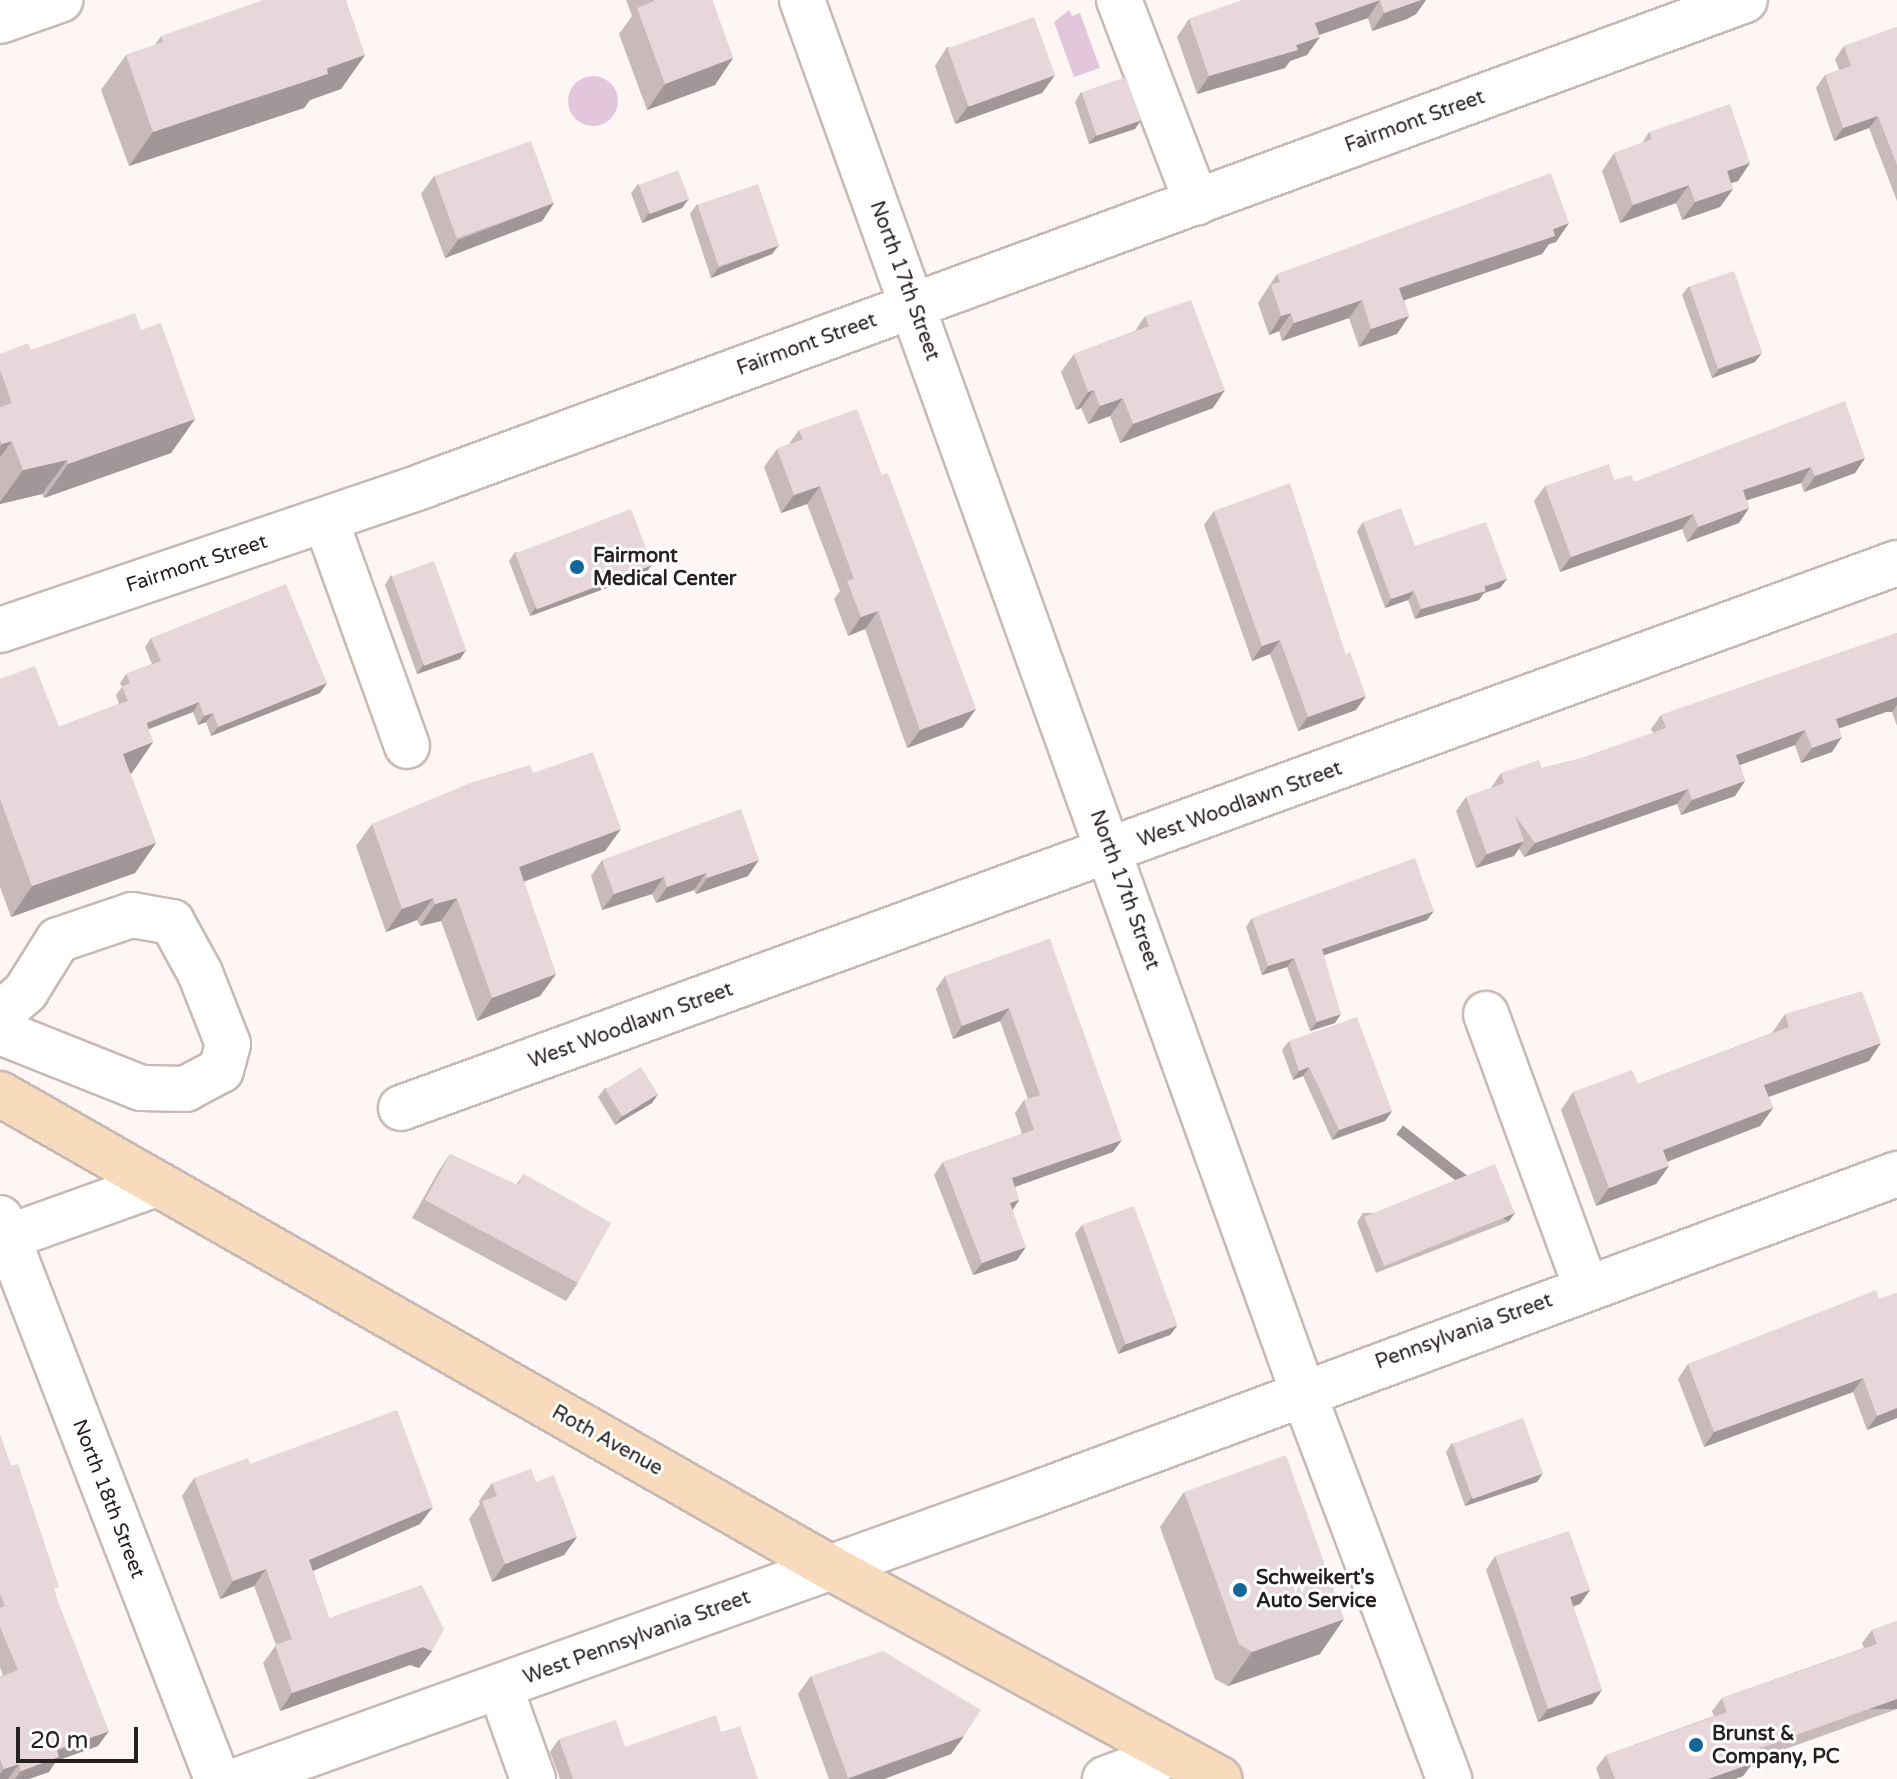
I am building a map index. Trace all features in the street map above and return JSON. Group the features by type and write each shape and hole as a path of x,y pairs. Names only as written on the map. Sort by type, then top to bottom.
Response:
{"main road":[{"name":"Roth Avenue","path":"0,1094 831,1568 1219,1779"}],"street":[{"path":"0,21 60,0"},
{"name":"North 17th Street","path":"802,0 1303,1392 1449,1779"},
{"path":"1119,0 1197,203"},
{"name":"Fairmont Street","path":"0,630 326,521 1745,0"},
{"path":"326,521 407,746"},
{"name":"West Woodlawn Street","path":"401,1108 1111,852 1897,563"},
{"path":"0,1014 26,991 58,940 132,915 172,922 200,973 228,1044 221,1070 186,1089 141,1088 0,1032"},
{"path":"1486,1014 1586,1287"},
{"name":"Pennsylvania Street","path":"1032,1495 1897,1174"},
{"path":"2,1232 156,1184"},
{"name":"North 18th Street","path":"2,1232 217,1779"},
{"name":"West Pennsylvania Street","path":"241,1779 1032,1495"},
{"path":"500,1687 533,1779"},
{"path":"1105,1779 1172,1754"}],"shaded area":[{"path":"1069,10 1072,16 1080,13 1100,68 1074,77 1054,22"},
{"path":"593,76 610,84 618,101 610,118 593,126 576,118 568,101 576,84"}],"building":[{"path":"263,0 346,0 365,55 327,68 328,74 153,132 126,55 163,42 161,36"},
{"path":"654,0 712,0 733,58 665,84 637,8"},
{"path":"1243,0 1380,0 1315,23 1320,37 1296,45 1298,50 1209,76 1189,19"},
{"path":"1380,0 1421,0 1384,13"},
{"path":"1034,17 1055,75 969,107 948,48"},
{"path":"1897,27 1897,165 1878,116 1843,128 1825,75 1851,66 1844,46"},
{"path":"1126,77 1141,120 1097,136 1082,92"},
{"path":"1730,104 1750,163 1727,171 1733,189 1695,202 1689,185 1633,205 1614,153 1652,139 1649,132"},
{"path":"531,141 554,203 457,238 434,176"},
{"path":"678,170 689,199 650,214 639,185"},
{"path":"1551,173 1569,223 1553,229 1555,236 1399,288 1409,316 1371,329 1362,300 1294,323 1291,313 1281,316 1271,285 1280,282 1277,274"},
{"path":"758,184 779,245 719,266 697,205"},
{"path":"1734,271 1762,353 1718,369 1690,286"},
{"path":"1191,300 1225,390 1133,424 1123,398 1100,406 1094,390 1088,392 1074,354 1149,326 1145,316"},
{"path":"135,313 141,330 161,323 195,419 68,464 67,460 23,470 12,441 2,444 0,439 0,407 12,403 0,370 0,354 28,343 31,350"},
{"path":"1845,401 1865,458 1815,476 1811,467 1743,490 1749,508 1698,527 1693,514 1571,557 1545,486 1609,464 1614,480 1631,475 1634,482"},
{"path":"857,409 882,475 888,473 976,709 920,730 878,611 861,617 847,581 854,579 820,486 794,495 777,449 803,439 799,430"},
{"path":"1290,483 1346,655 1350,652 1366,696 1308,717 1280,640 1262,646 1214,511"},
{"path":"1401,508 1415,546 1486,522 1507,579 1484,586 1486,591 1421,609 1414,591 1391,599 1363,522"},
{"name":"Fairmont Medical Center","path":"631,509 653,565 537,609 515,553"},
{"path":"434,561 466,650 424,666 392,576"},
{"path":"286,584 327,683 218,727 213,713 204,716 199,702 146,723 138,697 128,701 122,686 130,683 126,674 161,661 151,638"},
{"path":"1897,633 1897,697 1836,719 1842,737 1812,748 1805,730 1736,755 1745,781 1692,800 1688,789 1535,843 1515,815 1524,841 1487,854 1466,797 1504,783 1501,773 1539,760 1542,768 1579,759 1666,728 1661,715"},
{"path":"35,666 59,727 138,697 153,742 123,754 156,843 32,886 0,799 0,679"},
{"path":"593,752 621,829 519,867 556,974 492,998 457,898 435,904 433,898 402,909 372,824 470,783 530,765 533,773"},
{"path":"741,809 759,860 707,878 706,873 667,887 664,877 614,894 602,860"},
{"path":"1415,858 1434,911 1322,949 1341,1014 1317,1022 1294,958 1268,966 1252,918"},
{"path":"1050,939 1122,1140 1012,1178 1019,1200 1010,1203 1026,1247 982,1263 943,1162 1034,1130 1024,1100 1040,1095 1009,1008 962,1026 945,976"},
{"path":"1862,991 1881,1043 1764,1085 1773,1108 1663,1150 1669,1166 1609,1188 1573,1092 1632,1070 1638,1084 1789,1027 1785,1014"},
{"path":"1357,1017 1392,1111 1339,1130 1309,1067 1299,1071 1289,1041"},
{"path":"641,1067 658,1094 622,1116 605,1089"},
{"path":"450,1154 518,1185 524,1174 611,1223 578,1283 425,1200"},
{"path":"1495,1164 1515,1213 1384,1266 1364,1217"},
{"path":"1134,1206 1177,1325 1126,1344 1082,1225"},
{"path":"1876,1290 1879,1299 1897,1293 1897,1408 1877,1416 1863,1378 1714,1432 1688,1364"},
{"path":"397,1410 433,1507 309,1560 329,1618 422,1585 444,1629 432,1651 423,1647 292,1693 275,1645 292,1639 266,1569 233,1581 194,1478 248,1458 250,1464"},
{"path":"1523,1418 1543,1473 1473,1499 1453,1444"},
{"path":"0,1435 11,1466 18,1464 59,1587 53,1589 109,1731 57,1750 59,1757 21,1771 19,1764 4,1769 0,1759 0,1677 18,1670 0,1627 0,1608 5,1606 0,1593"},
{"path":"1286,1455 1344,1619 1252,1652 1239,1644 1184,1492"},
{"path":"531,1469 536,1482 554,1475 577,1537 505,1564 482,1501 497,1496 492,1483"},
{"path":"1569,1531 1590,1590 1570,1597 1602,1690 1548,1709 1495,1556"},
{"path":"1897,1621 1897,1699 1749,1752 1753,1763 1708,1779 1615,1779 1606,1755 1727,1712 1722,1698 1877,1644 1872,1630"},
{"path":"883,1651 981,1710 964,1736 848,1778 811,1676"},
{"path":"716,1715 721,1732 740,1726 758,1779 573,1779 559,1739 616,1720 625,1747"}],"place":[{"name":"Fairmont Medical Center","path":"577,567"},
{"name":"Schweikert's Auto Service","path":"1240,1590"},
{"name":"Brunst & Company, PC","path":"1696,1745"}]}
